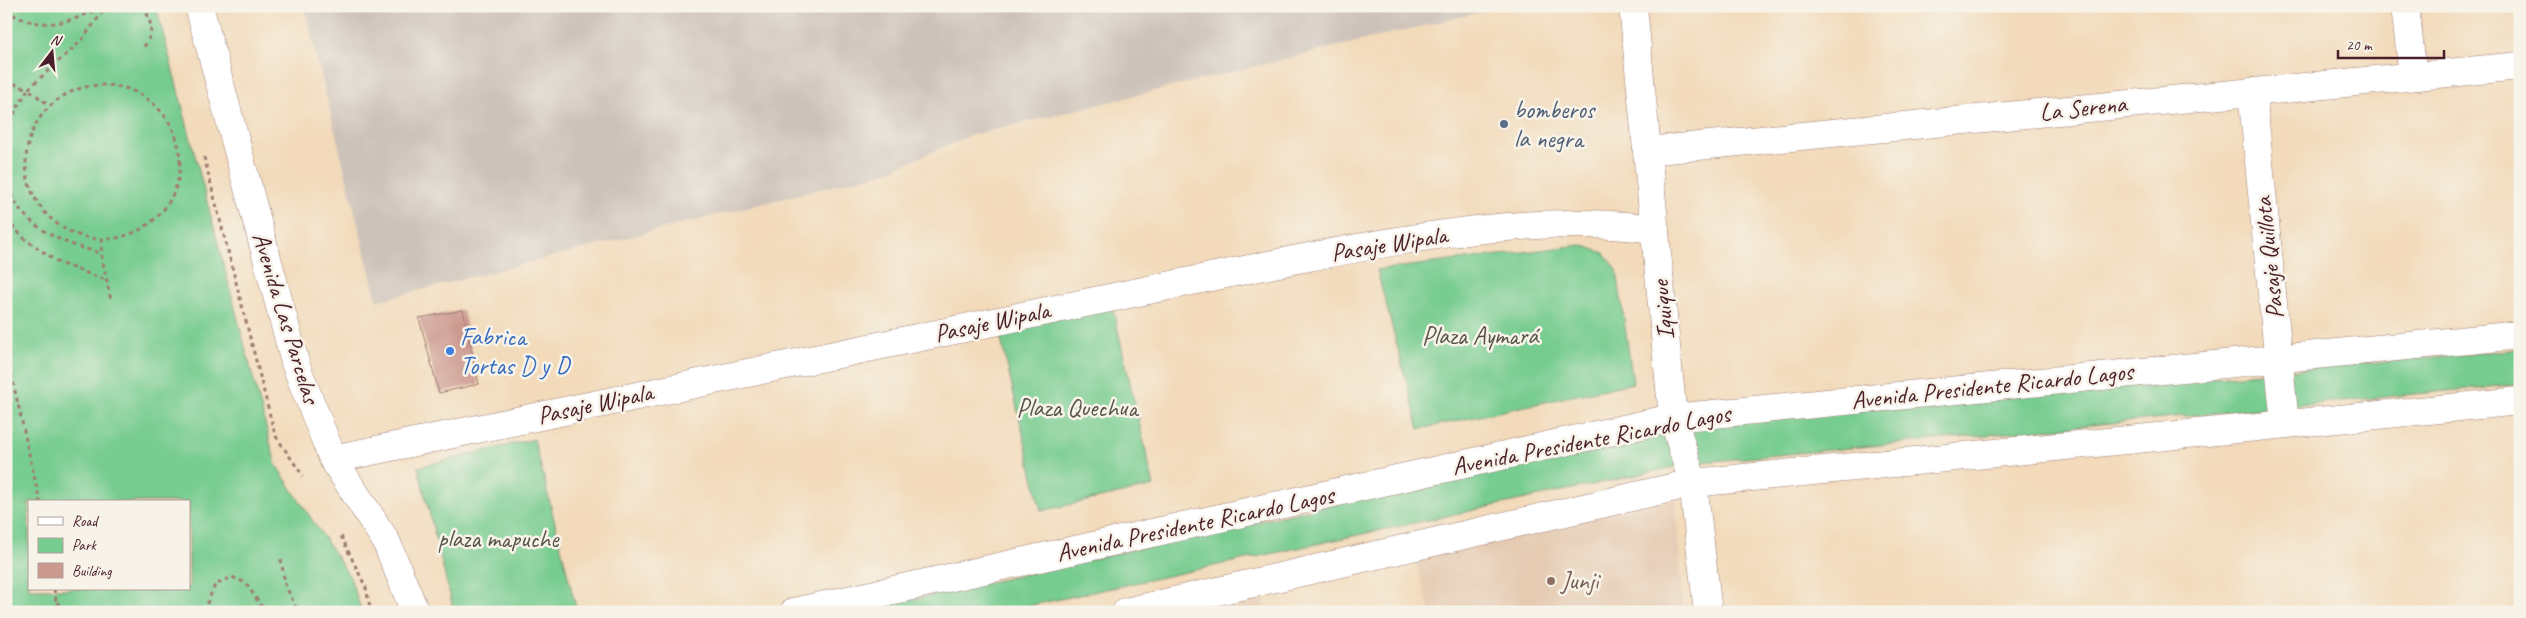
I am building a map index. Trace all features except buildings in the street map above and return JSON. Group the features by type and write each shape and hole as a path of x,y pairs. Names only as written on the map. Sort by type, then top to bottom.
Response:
{"street":[{"name":"Avenida Las Parcelas","path":"199,6 296,366 333,459 386,541 415,612"},
{"name":"Iquique","path":"1633,6 1673,418 1693,483 1708,612"},
{"path":"2405,6 2413,76"},
{"name":"La Serena","path":"1647,151 2520,66"},
{"name":"Pasaje Quillota","path":"2252,92 2285,424"},
{"name":"Pasaje Wipala","path":"333,459 1293,260 1412,238 1520,227 1612,223 1655,229"},
{"name":"Avenida Presidente Ricardo Lagos","path":"794,612 1673,418 2520,334"},
{"path":"1126,612 1693,483 2520,401"}],"path":[{"path":"6,10 18,19 38,23 60,23 86,16 102,6"},
{"path":"6,137 11,119 28,89 81,41 107,6"},
{"path":"142,6 151,20 151,38 143,48"},
{"path":"6,81 28,89 49,105"},
{"path":"97,84 124,86 147,97 165,114 177,135 182,160 178,184 167,207 150,225 127,236 102,239 78,235 55,222 37,202 27,178 26,151 33,126 49,105 71,90 97,84"},
{"path":"6,171 7,188 20,212 54,239 100,253"},
{"path":"6,220 24,239 59,263 106,280"},
{"path":"102,239 100,253 110,301"},
{"path":"6,351 40,500"},
{"path":"281,559 285,584 298,612"},
{"path":"207,612 207,603 215,585 232,577 246,583 265,612"},
{"path":"54,590 58,612"},
{"path":"56,599 64,612"}],"shaded area":[{"path":"304,6 1505,6 972,135 883,173 377,301"},
{"name":"Junji","path":"1676,500 1683,612 1431,612 1412,551"},
{"path":"1262,585 1266,612 1145,612"}],"green space":[{"path":"6,6 156,6 276,465 350,577 362,612 6,612"},
{"name":"Plaza Aymará","path":"1581,245 1604,253 1617,270 1633,383 1419,429 1377,270"},
{"name":"Plaza Quechua","path":"1112,305 1154,486 1041,511 999,331"},
{"path":"2520,349 2520,384 1693,463 1000,612 858,612 1675,427"},
{"name":"plaza mapuche","path":"534,439 577,612 454,612 418,467"}],"place":[{"name":"bomberos la negra","path":"1504,124"},
{"name":"Fabrica Tortas D y D","path":"450,351"},
{"name":"Junji","path":"1551,581"}]}
